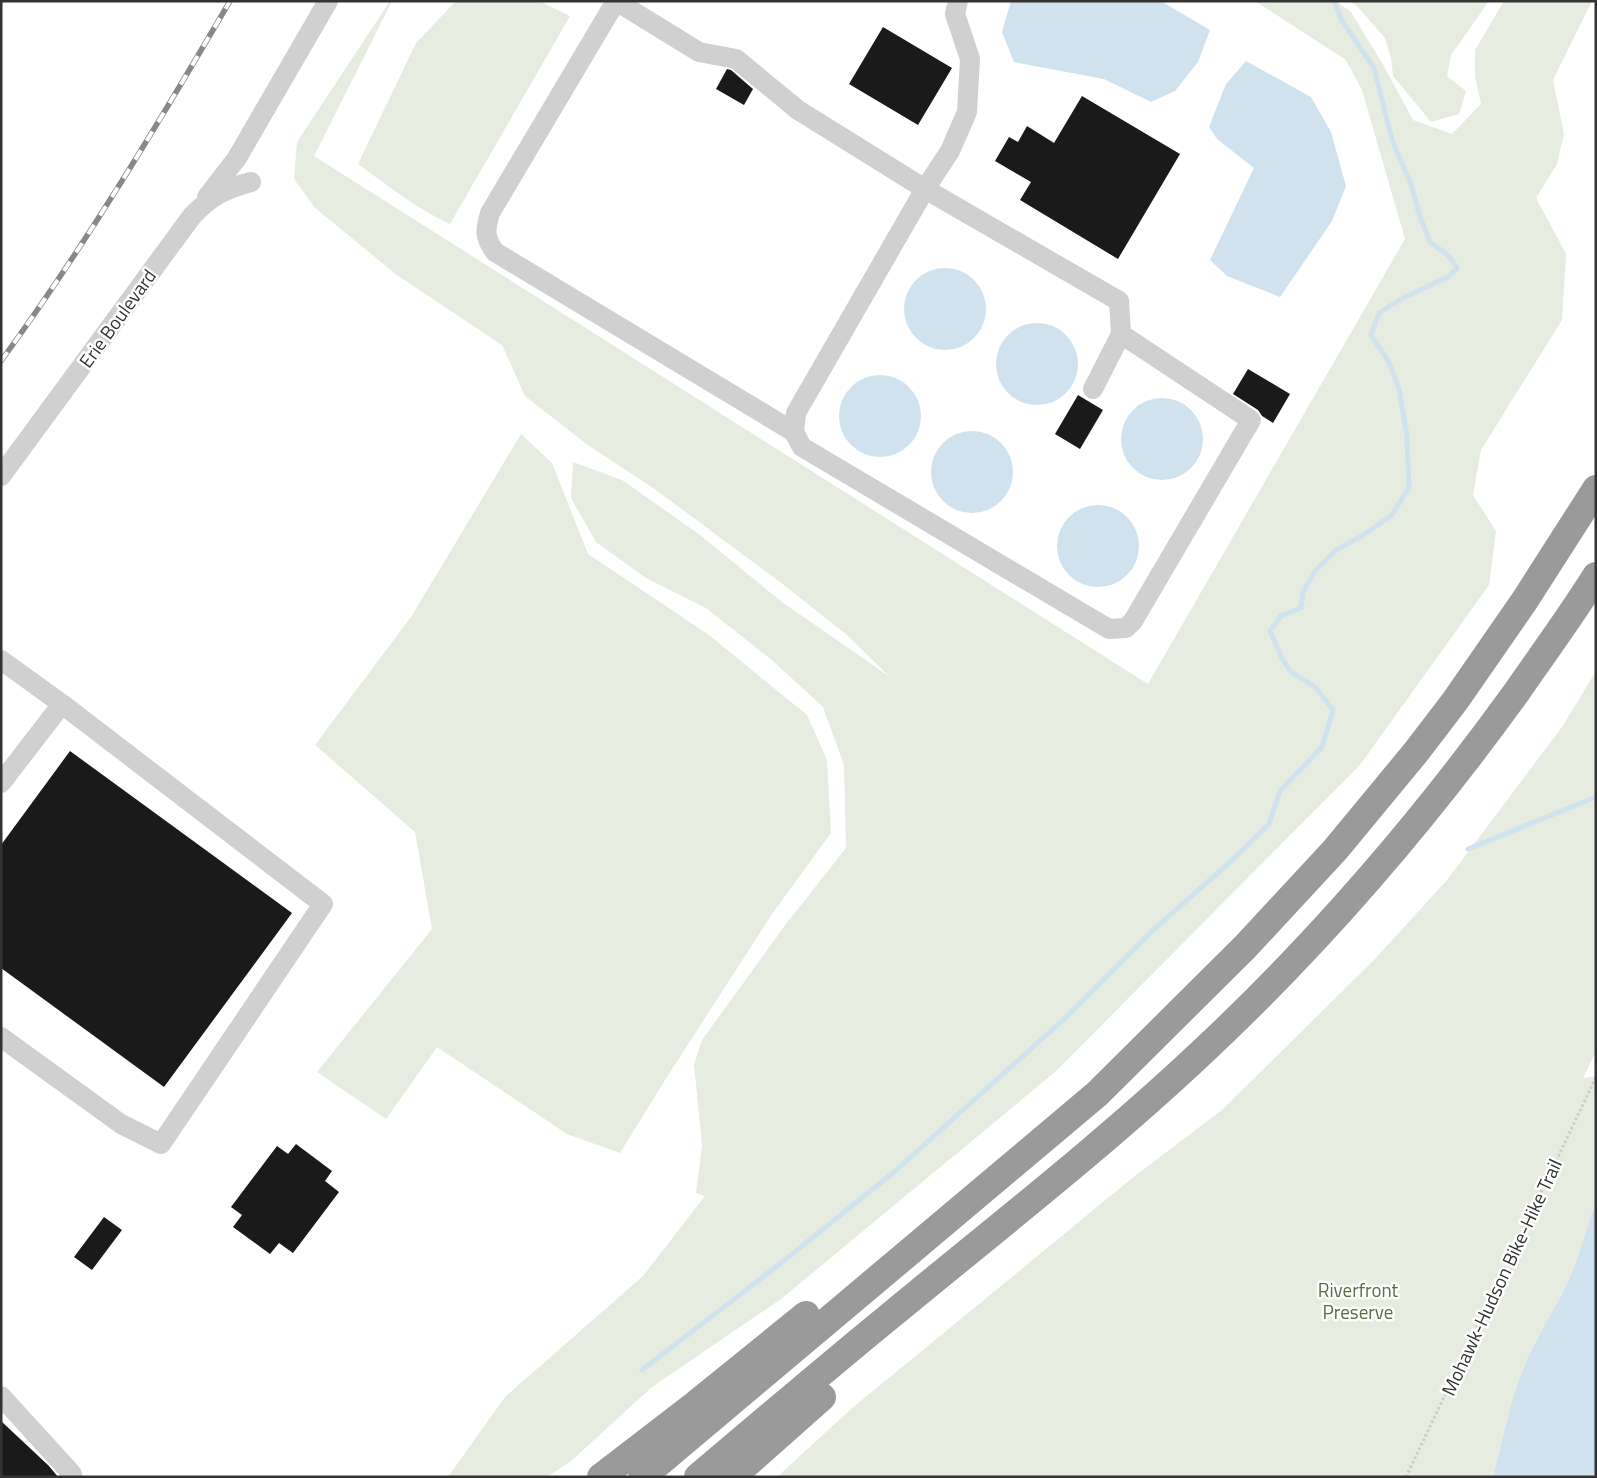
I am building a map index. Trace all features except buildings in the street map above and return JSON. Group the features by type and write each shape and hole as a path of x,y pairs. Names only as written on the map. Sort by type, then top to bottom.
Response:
{"highway":[{"path":"642,1477 1097,1094 1245,947 1292,898 1377,800 1455,701 1559,549 1596,489"},
{"path":"698,1477 1101,1143 1201,1053 1286,969 1386,860 1467,760 1542,656 1596,576"},
{"path":"601,1477 696,1404 932,1214 1082,1088 1161,1029"},
{"path":"732,1477 893,1336 1002,1226"}],"street":[{"path":"192,216 237,158 328,1"},
{"path":"1093,389 1121,334 1119,302 926,189 798,110 736,58 699,52 616,1 490,213 486,227 487,242 495,252 794,432 802,447 1110,629 1126,628 1134,622 1250,420 1121,334"},
{"path":"794,432 796,413 950,151 967,112 970,59 955,14 958,1"},
{"name":"Erie Boulevard","path":"1,476 192,216 217,194 251,182"},
{"path":"1,660 62,704 323,904 161,1144 121,1124 1,1037"},
{"path":"1,783 62,704"},
{"path":"1,1396 72,1477"}],"path":[{"name":"Mohawk-Hudson Bike-Hike Trail","path":"1406,1477 1596,1077"}],"green space":[{"path":"390,1 392,1 314,156 1148,684 1405,239 1362,90 1346,60 1255,1 1336,1 1351,12 1381,61 1413,120 1452,134 1481,104 1475,77 1475,50 1504,1 1592,1 1553,80 1564,134 1557,164 1536,198 1566,254 1562,320 1481,450 1473,495 1496,531 1489,585 1360,765 1055,1072 781,1299 652,1387 571,1461 547,1477 448,1477 505,1397 643,1276 705,1196 696,1193 702,1145 694,1064 702,1040 786,924 846,848 844,765 823,707 773,661 706,608 646,578 596,542 571,498 573,462 622,480 700,535 782,602 890,677 847,635 780,582 656,490 585,443 525,396 502,345 397,275 315,208 294,179 297,142"},
{"path":"460,1 539,1 570,16 450,224 414,204 358,164 416,43 454,3"},
{"path":"1350,1 1489,1 1451,55 1447,76 1466,91 1459,114 1431,122 1393,76 1391,58 1385,38 1357,6"},
{"path":"521,434 552,463 588,554 709,635 807,715 827,760 831,833 772,914 620,1153 567,1134 437,1047 386,1119 317,1072 432,929 415,832 315,745 411,617"},
{"name":"Riverfront Preserve","path":"1596,671 1596,1051 1583,1078 1596,1076 1596,1199 1583,1243 1569,1279 1536,1340 1524,1367 1505,1426 1493,1477 777,1477 851,1409 1136,1175 1222,1110 1374,960 1447,880 1562,727"}],"water":[{"path":"1011,1 1161,1 1210,30 1198,62 1175,91 1151,102 1104,79 1014,62 1002,32"},
{"path":"1246,61 1311,97 1331,132 1346,186 1332,221 1280,297 1227,276 1210,260 1254,168 1217,139 1209,127 1226,84"},
{"path":"945,268 961,271 974,280 983,293 986,309 983,325 974,338 961,347 945,350 929,347 916,338 907,325 904,309 907,293 916,280 929,271"},
{"path":"1037,323 1053,326 1066,335 1075,348 1078,364 1075,380 1066,393 1053,402 1037,405 1021,402 1008,393 999,380 996,364 999,348 1008,335 1021,326"},
{"path":"880,375 896,378 909,387 918,400 921,416 918,432 909,445 896,454 880,457 864,454 851,445 842,432 839,416 842,400 851,387 864,378"},
{"path":"1162,398 1178,401 1191,410 1200,423 1203,439 1200,455 1191,468 1178,477 1162,480 1146,477 1133,468 1124,455 1121,439 1124,423 1133,410 1146,401"},
{"path":"972,431 988,434 1001,443 1010,456 1013,472 1010,488 1001,501 988,510 972,513 956,510 943,501 934,488 931,472 934,456 943,443 956,434"},
{"path":"1098,505 1114,508 1127,517 1136,530 1139,546 1136,562 1127,575 1114,584 1098,587 1082,584 1069,575 1060,562 1057,546 1060,530 1069,517 1082,508"},
{"path":"1596,1199 1596,1477 1493,1477 1519,1380 1534,1344 1569,1279"}],"waterway":[{"path":"642,1370 781,1263 894,1172 1063,1020 1153,930 1228,864 1269,824 1280,791 1322,747 1333,710 1316,688 1291,672 1282,658 1270,631 1281,616 1301,608 1303,592 1315,571 1336,550 1360,537 1391,516 1409,488 1407,436 1399,389 1389,362 1371,335 1379,313 1403,298 1448,277 1457,268 1449,256 1430,242 1420,217 1411,184 1393,143 1374,68 1341,19 1334,1"},
{"path":"1468,849 1596,797"}],"railway":[{"path":"1,361 91,229 148,139 230,1"}]}
